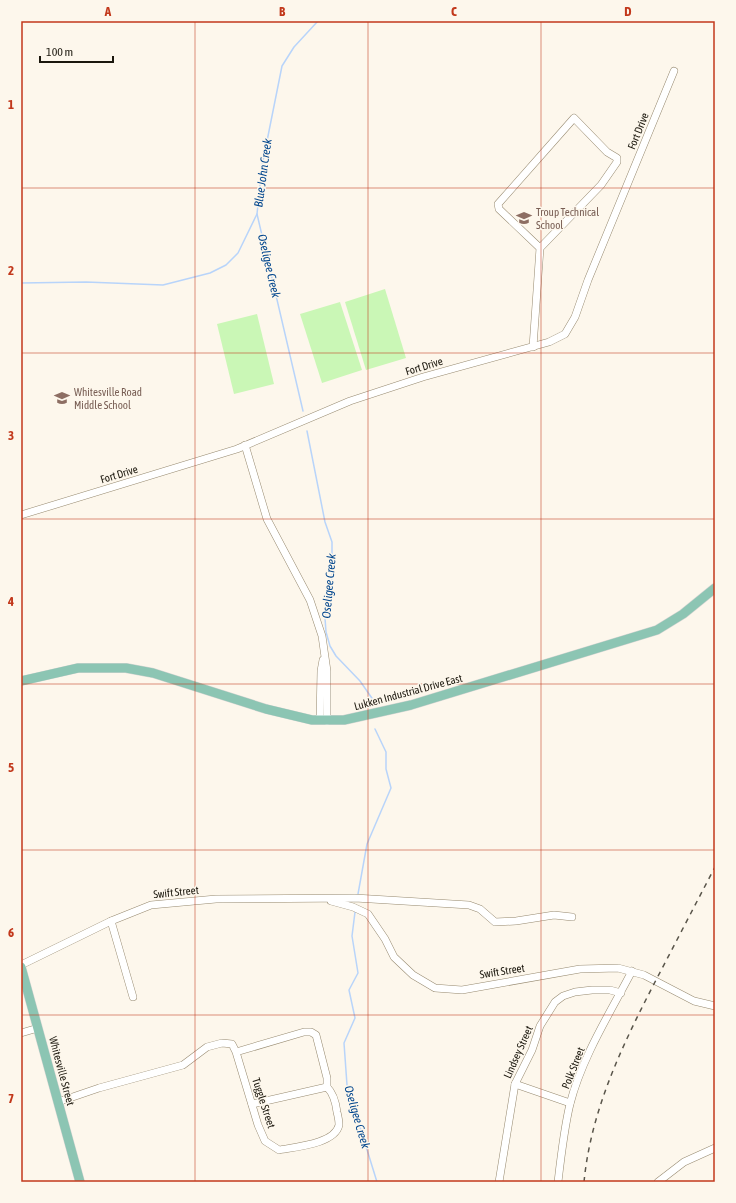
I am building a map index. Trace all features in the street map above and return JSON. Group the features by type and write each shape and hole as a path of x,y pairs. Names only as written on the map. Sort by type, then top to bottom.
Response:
{"main road":[{"name":"Lukken Industrial Drive East","path":"21,681 78,668 126,668 153,673 266,709 323,721 362,717 411,705 657,630 684,614 715,588"},
{"name":"Whitesville Street","path":"21,966 80,1182"}],"street":[{"name":"Fort Drive","path":"21,515 125,484 245,445 350,401 424,377 533,347 565,334 572,322 674,71"},
{"path":"533,347 540,248 601,185 617,162 617,158 607,152 574,118 498,204 499,209 540,248"},
{"path":"245,445 267,519 310,600 322,636 324,654 321,671 323,721"},
{"name":"Swift Street","path":"322,898 353,906 368,914 385,938 394,957 413,975 435,988 462,990 587,968 618,968 632,971 656,980 694,1001 715,1006"},
{"name":"Swift Street","path":"21,966 111,921 151,905 185,901 355,898 469,905 480,909 495,922 516,921 554,915 572,917"},
{"path":"111,921 133,997"},
{"name":"Polk Street","path":"558,1182 562,1146 570,1103 583,1069 632,971"},
{"name":"Lindsey Street","path":"499,1182 514,1084 532,1050 540,1026 555,1002 563,996 574,992 610,990 621,993"},
{"path":"21,1033 38,1028"},
{"name":"Tuggle Street","path":"304,1032 311,1032 316,1036 327,1078 327,1087 331,1091 339,1124 334,1134 326,1139 279,1150 265,1141 258,1125 236,1052 304,1032"},
{"path":"58,1102 99,1088 183,1066 207,1047 222,1042 232,1044 236,1052"},
{"path":"514,1084 570,1103"},
{"path":"252,1104 327,1087"},
{"path":"658,1182 684,1162 715,1148"}],"green space":[{"path":"385,289 406,358 366,370 345,302"},
{"path":"340,302 362,370 322,383 300,314"},
{"path":"257,314 274,384 234,394 217,324"}],"waterway":[{"name":"Blue John Creek","path":"21,283 86,282 163,285 210,273 226,265 238,253 257,214 262,166 282,66 294,47 318,21"},
{"name":"Oseligee Creek","path":"257,214 303,411"},
{"name":"Oseligee Creek","path":"307,431 325,522 332,542 332,578 325,618 326,632 330,646 336,656 360,681 376,704"},
{"name":"Oseligee Creek","path":"358,894 367,844 391,788 386,769 386,752 375,729"},
{"name":"Oseligee Creek","path":"355,912 352,936 358,973 349,990 355,1018 344,1043 347,1085 377,1182"}],"railway":[{"path":"584,1182 594,1129 610,1078 632,1028 715,867"}],"place":[{"name":"Troup Technical School","path":"524,218"},
{"name":"Whitesville Road Middle School","path":"62,398"}]}
